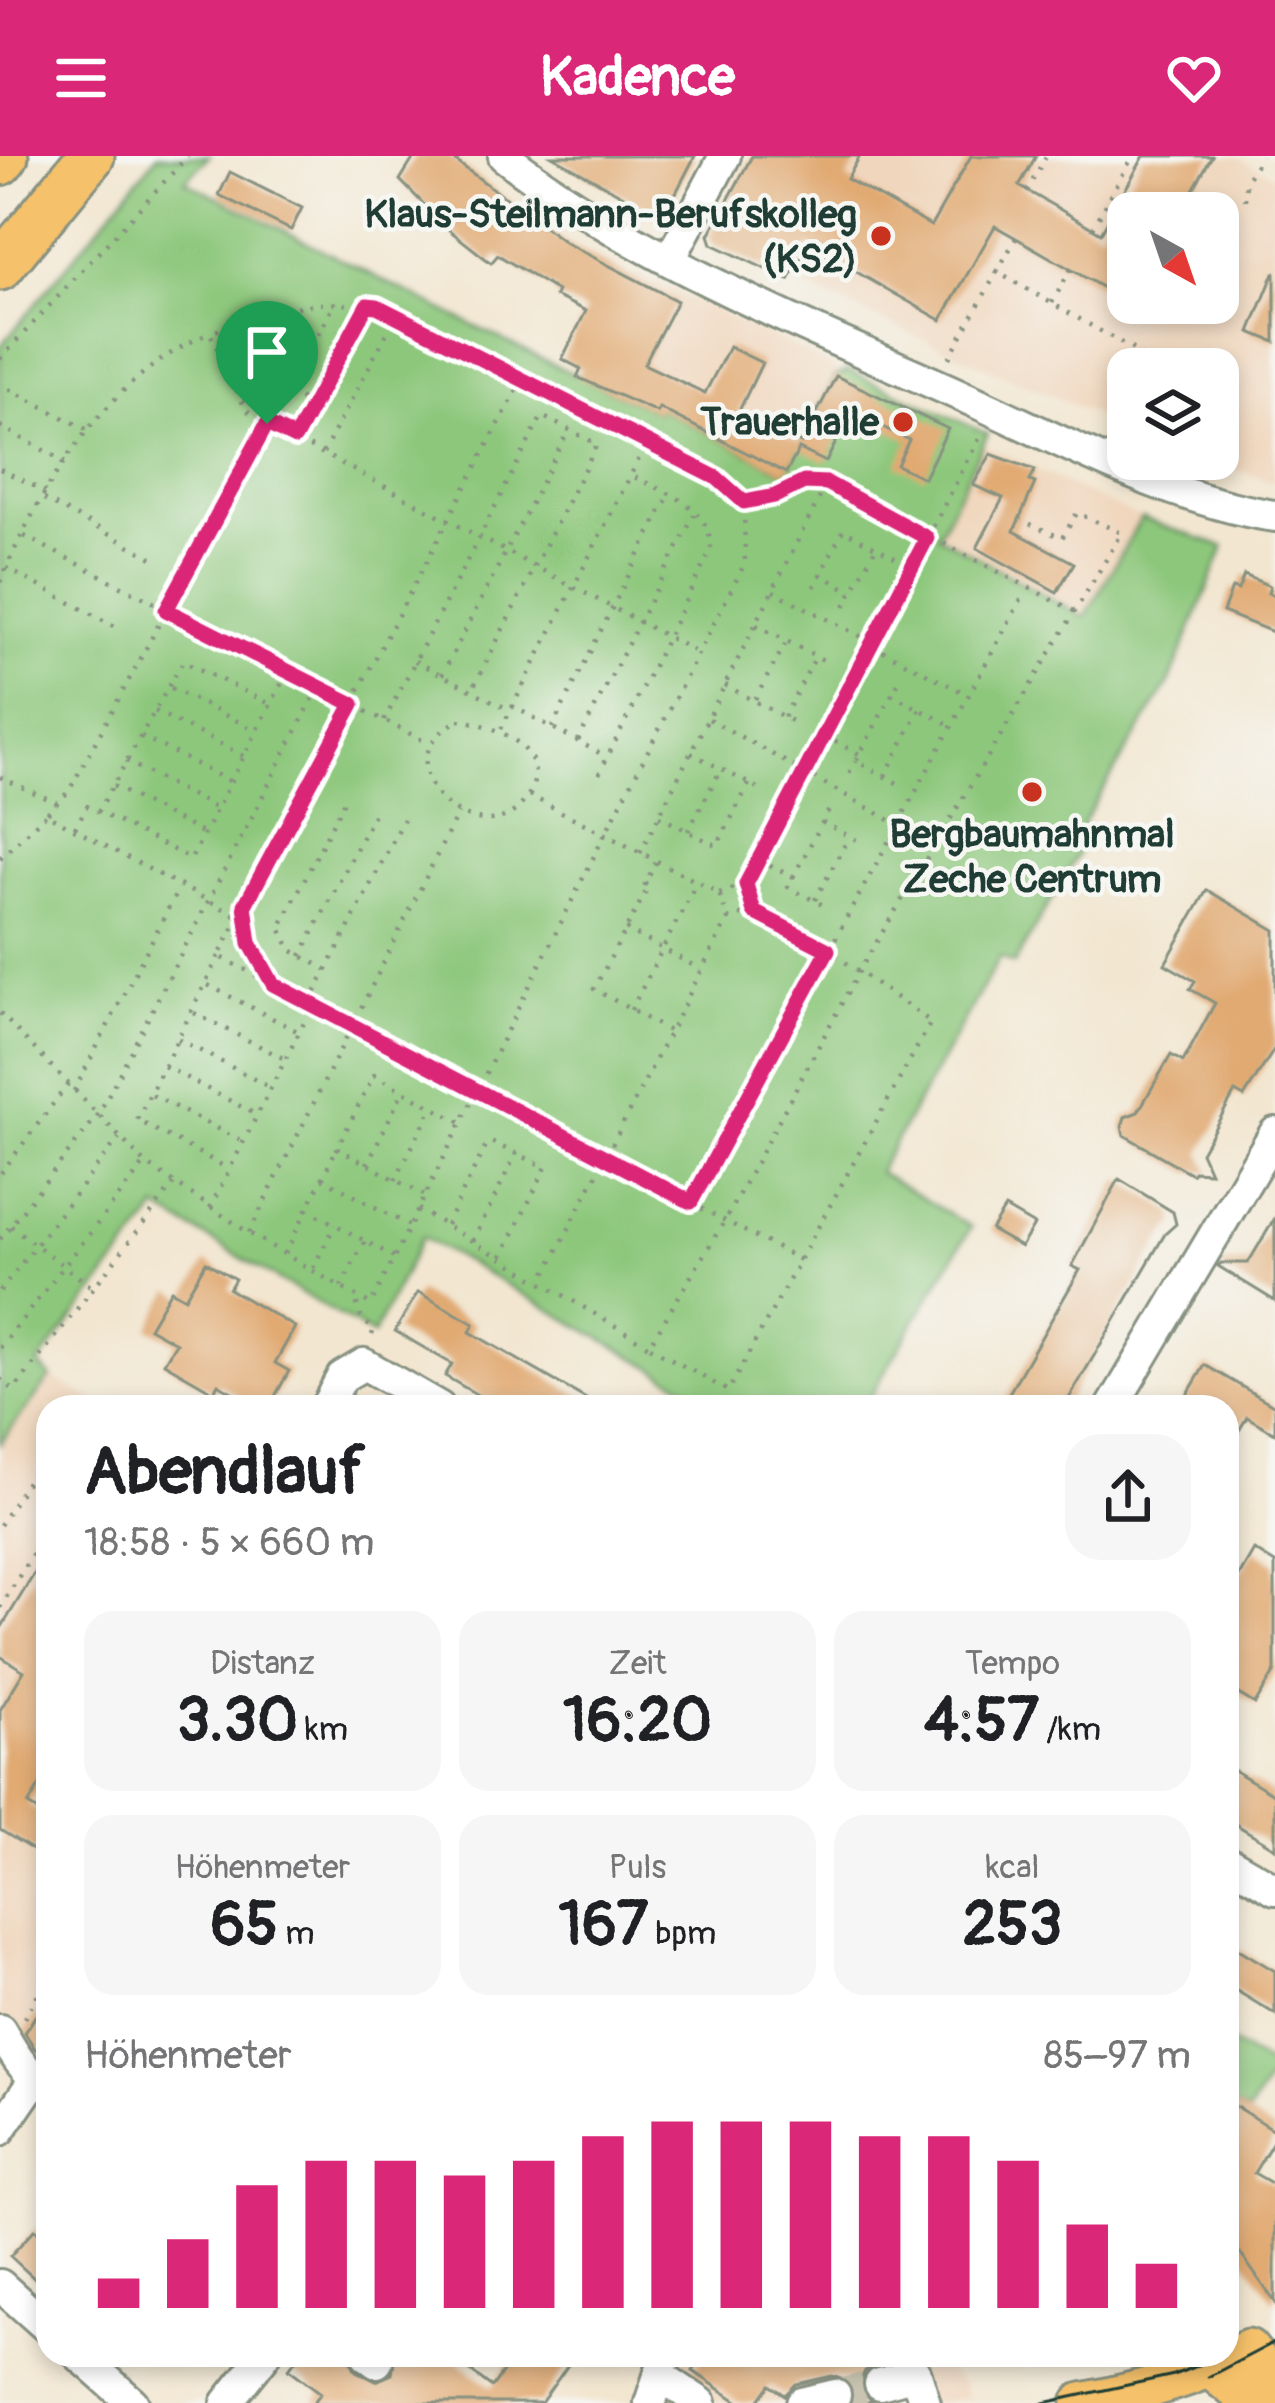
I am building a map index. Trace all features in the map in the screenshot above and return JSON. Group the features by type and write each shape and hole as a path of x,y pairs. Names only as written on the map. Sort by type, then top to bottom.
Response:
{"highway":[{"path":"0,267 91,156"}],"main road":[{"path":"1262,2342 1275,2383"},
{"path":"1082,2403 1163,2385 1211,2368 1252,2402 1275,2402"}],"street":[{"path":"504,156 579,210 755,304 1187,493 1275,516"},
{"path":"670,259 725,156"},
{"path":"1119,1395 1275,1133"},
{"path":"333,1395 343,1377 364,1364 418,1395"},
{"path":"1239,1868 1275,1889"},
{"path":"4,2036 36,2077"},
{"path":"0,2130 36,2089"},
{"path":"0,2285 36,2317"},
{"path":"92,2367 133,2403"},
{"path":"227,2403 256,2367"},
{"path":"880,2384 916,2374 925,2403"},
{"path":"658,2378 701,2403"},
{"path":"802,2403 835,2395"}],"path":[{"path":"0,359 188,156"},
{"path":"1027,191 1046,156"},
{"path":"1093,228 1133,156"},
{"path":"1245,200 1246,182 1261,156"},
{"path":"953,350 1016,238"},
{"path":"1052,303 1071,269"},
{"path":"997,272 1131,348"},
{"path":"313,405 286,392 337,301"},
{"path":"0,1015 145,1163 249,1234 371,1304 745,563 744,502 717,478 396,316 337,301 264,311 161,358 127,387 65,462 2,575 116,627"},
{"path":"295,438 367,305"},
{"path":"323,453 396,316"},
{"path":"210,333 246,410 267,424 698,654"},
{"path":"230,1169 137,1120 238,917 522,380"},
{"path":"9,389 88,430"},
{"path":"719,893 746,884 994,411"},
{"path":"384,721 542,416 597,444 472,690"},
{"path":"0,858 69,791 267,424"},
{"path":"0,427 65,462"},
{"path":"442,675 569,430"},
{"path":"501,729 647,441"},
{"path":"0,469 158,561"},
{"path":"599,774 711,550 708,523 698,510 630,475"},
{"path":"744,502 775,496 804,482 827,483 1076,612"},
{"path":"640,854 827,483"},
{"path":"552,728 669,495"},
{"path":"578,742 698,510"},
{"path":"649,1346 725,1220 858,973 1122,533 1077,513 1062,538 1021,520"},
{"path":"814,587 843,530 912,566"},
{"path":"24,536 428,743"},
{"path":"845,606 876,548"},
{"path":"820,574 852,592"},
{"path":"772,592 968,695"},
{"path":"691,1202 1022,596"},
{"path":"756,625 829,663"},
{"path":"754,701 787,640"},
{"path":"784,717 816,656"},
{"path":"98,812 183,661 271,704"},
{"path":"415,661 608,757"},
{"path":"75,830 87,806 191,860 288,671"},
{"path":"849,773 898,682"},
{"path":"169,686 257,731"},
{"path":"725,686 793,722"},
{"path":"0,1239 98,1115 319,687"},
{"path":"891,694 951,726"},
{"path":"885,776 920,709"},
{"path":"155,711 244,757"},
{"path":"708,719 897,824"},
{"path":"459,720 501,729 525,747 532,762 529,795 520,808 488,820 458,813 434,793 425,762 428,743 459,720"},
{"path":"140,736 231,782"},
{"path":"824,736 897,783"},
{"path":"691,753 765,792"},
{"path":"126,761 217,809"},
{"path":"688,831 721,769"},
{"path":"0,777 57,803"},
{"path":"659,816 717,846 749,784"},
{"path":"112,786 204,833"},
{"path":"327,970 301,956 281,935 282,919 346,795"},
{"path":"529,795 719,893 728,919 542,1281"},
{"path":"827,907 788,887 829,810"},
{"path":"301,956 375,812"},
{"path":"249,1234 458,813"},
{"path":"46,814 238,917"},
{"path":"210,1208 404,819"},
{"path":"822,822 862,843"},
{"path":"814,900 849,837"},
{"path":"759,860 793,877"},
{"path":"656,862 645,884 649,886 594,989 669,1031"},
{"path":"631,1010 697,882"},
{"path":"746,884 754,912"},
{"path":"74,1091 180,886"},
{"path":"245,905 250,943 273,984"},
{"path":"418,1209 728,1391 931,1022 828,950 754,912 728,919"},
{"path":"626,929 701,970"},
{"path":"219,956 800,1260"},
{"path":"206,984 299,1032"},
{"path":"192,1012 285,1059"},
{"path":"178,1039 271,1088"},
{"path":"164,1066 257,1115"},
{"path":"285,1254 374,1075 460,1122"},
{"path":"2,1173 68,1084"},
{"path":"367,1164 404,1091"},
{"path":"150,1094 243,1142"},
{"path":"395,1180 433,1106"},
{"path":"0,1291 119,1138"},
{"path":"446,1225 485,1148 498,1143 546,1166 501,1258"},
{"path":"337,1148 424,1196"},
{"path":"473,1241 517,1152"},
{"path":"0,1348 145,1163"},
{"path":"322,1178 410,1226"},
{"path":"0,1379 14,1390 174,1184"},
{"path":"307,1209 394,1257"},
{"path":"311,1270 335,1225"},
{"path":"11,1226 92,1288"},
{"path":"340,1287 365,1241"},
{"path":"354,1295 362,1321 374,1329 364,1364"},
{"path":"0,1525 36,1467"},
{"path":"0,1607 36,1548"},
{"path":"4,2036 36,1993"}],"shaded area":[{"path":"860,156 1235,156 1275,177 1275,482 1239,470 1239,348 1107,348 1107,420 789,280"},
{"path":"641,274 833,366 836,376 786,473 706,431 577,377 629,279"},
{"path":"982,445 1141,518 1086,619 938,535"},
{"path":"51,1377 83,1395 37,1395"},
{"path":"36,1396 36,2066 0,2052 0,1443"},
{"path":"676,2367 944,2367 963,2384 968,2397 941,2403 664,2403"}],"green space":[{"path":"157,156 209,156 185,181 537,357 657,412 659,408 786,473 836,376 848,371 988,434 938,535 1085,618 1141,518 1224,547 1170,681 1082,824 1091,830 1014,964 1000,957 878,1172 971,1227 871,1395 701,1395 422,1237 373,1335 158,1209 38,1364 51,1377 0,1443 0,347"},
{"path":"1239,2048 1275,2069 1248,2113 1239,2109"}],"building":[{"path":"415,156 449,156 566,243 677,301 644,364 705,393 729,347 762,363 738,413 801,443 836,376 948,429 924,478 897,465 909,440 851,412 826,462 799,449 786,473 659,408 657,412 577,377 581,369 562,359 586,311 555,296 557,291 498,255 491,263 449,230 400,180"},
{"path":"552,156 695,156 663,218"},
{"name":"Klaus-Steilmann-Berufskolleg (KS2)","path":"752,156 860,156 847,179 931,226 971,156 1036,156 1019,186 1101,233 1107,222 1107,290 995,226 941,320 809,245 789,280 712,244 709,235"},
{"name":"Klaus-Steilmann-Berufskolleg (KS2)","path":"1144,156 1212,156 1192,192 1124,192"},
{"path":"230,172 302,208 291,230 219,195"},
{"path":"1275,273 1275,342 1250,332"},
{"path":"991,454 1035,470 1030,481 1035,483 1014,531 1074,563 1057,592 977,548 1003,498 973,485"},
{"path":"1244,575 1270,586 1268,593 1275,596 1275,633 1223,612 1232,588 1238,590"},
{"path":"1207,890 1275,930 1275,1048 1244,1097 1235,1092 1201,1152 1210,1172 1192,1174 1124,1135 1122,1126 1125,1117 1138,1112 1171,1055 1183,1062 1215,1003 1190,989 1195,981 1165,964"},
{"path":"1119,1179 1173,1212 1176,1224 1165,1234 1071,1395 1008,1395 1080,1270 1072,1266"},
{"path":"1005,1208 1034,1225 1021,1247 991,1230"},
{"path":"1275,1218 1275,1301 1218,1266 1248,1263"},
{"path":"206,1262 235,1279 229,1289 295,1327 275,1363 289,1371 276,1395 237,1395 218,1384 214,1392 164,1363 176,1343 149,1328 171,1290 185,1298"},
{"path":"418,1292 474,1324 470,1332 579,1395 477,1395 445,1376 452,1364 395,1331"},
{"path":"1205,1365 1275,1406 1275,1433 1247,1417 1239,1431 1239,1395 1187,1395"},
{"path":"1254,1550 1275,1563 1275,1671 1255,1704 1239,1694 1239,1576"},
{"path":"36,1571 36,1792 28,1805 36,1810 36,1852 0,1830 0,1710 24,1671 0,1656 0,1630"},
{"path":"1239,1773 1275,1795 1275,1848 1239,1826"},
{"path":"1239,1949 1275,1971 1275,2014 1239,1992"},
{"path":"36,2015 36,2050 25,2033"},
{"path":"1239,2108 1275,2131 1254,2173 1275,2185 1275,2302 1239,2252"},
{"path":"35,2229 36,2230 35,2279 10,2256"},
{"path":"354,2367 376,2381 392,2374 393,2367 465,2367 492,2387 506,2367 566,2367 541,2403 313,2403 321,2393 289,2369"},
{"path":"696,2367 872,2367 861,2380 862,2390 872,2401 852,2403 850,2382 832,2376 796,2384 785,2395 770,2385 757,2403 740,2403 693,2371"}],"tunnel":[{"path":"835,2395 880,2384"}],"tram line":[{"path":"1239,2361 1275,2342"},
{"path":"1044,2403 1194,2367"},
{"path":"1208,2377 1227,2367"}],"place":[{"name":"Klaus-Steilmann-Berufskolleg (KS2)","path":"881,236"},
{"name":"Trauerhalle","path":"903,422"},
{"name":"Bergbaumahnmal Zeche Centrum","path":"1032,792"}],"route":[{"path":"367,305 377,306 717,478 744,502 775,496 804,482 827,483 927,538 746,884 754,912 828,950 691,1202 273,984 255,957 245,905 353,704 166,610 267,424 295,438 367,305"}]}
